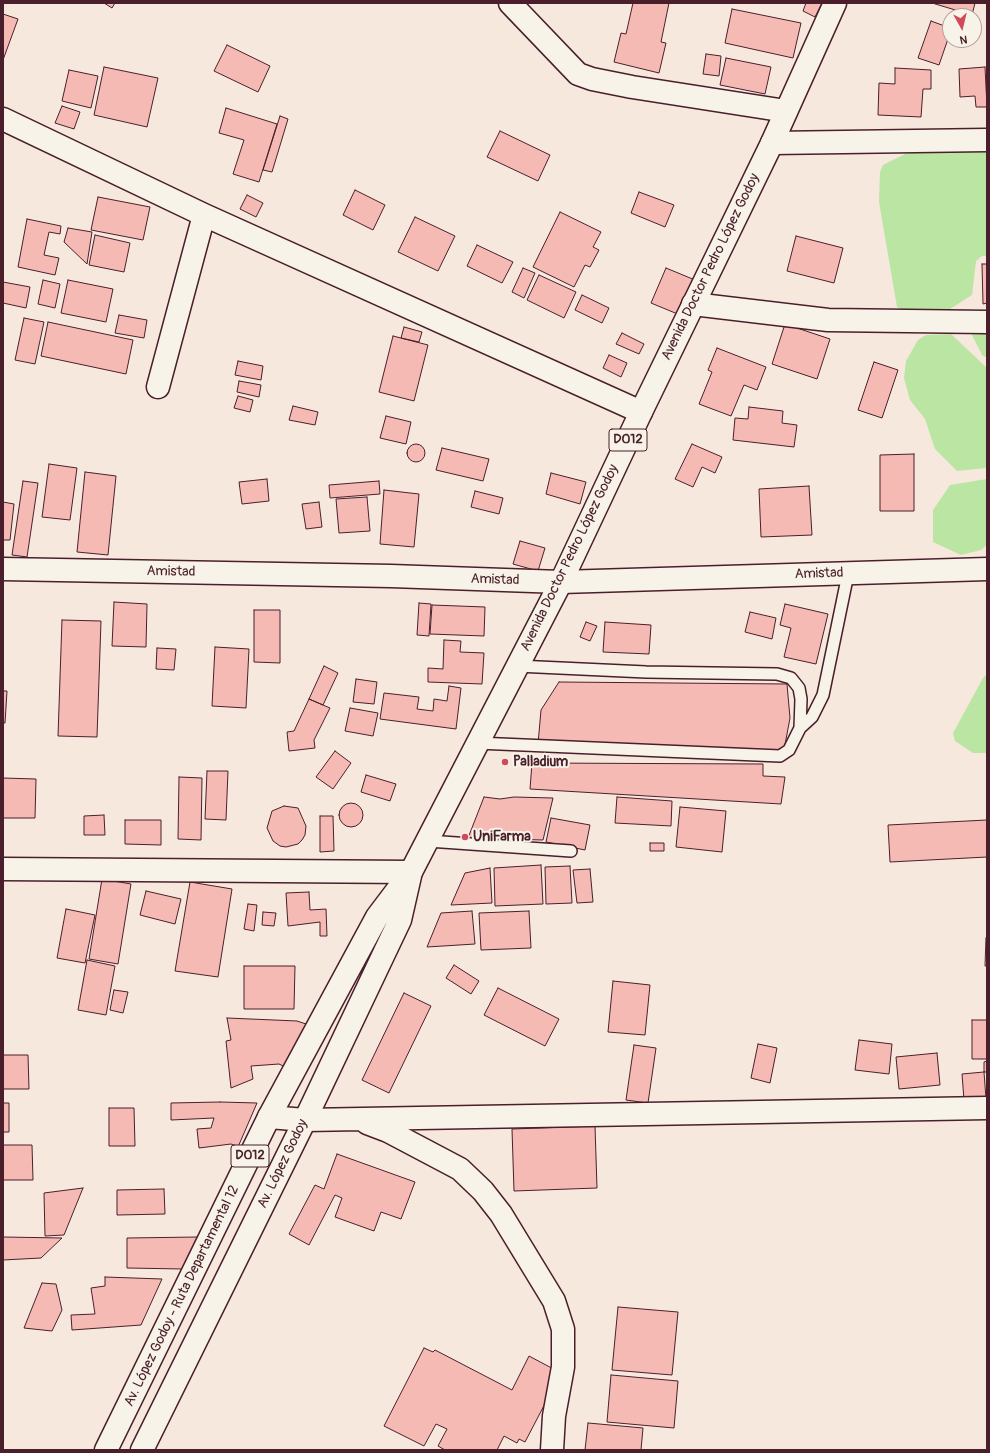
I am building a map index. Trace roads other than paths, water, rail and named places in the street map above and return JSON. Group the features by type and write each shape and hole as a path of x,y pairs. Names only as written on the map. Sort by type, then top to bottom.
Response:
{"street":[{"path":"510,3 578,74 592,79 632,87 786,111"},
{"name":"Avenida Doctor Pedro López Godoy","path":"411,872 560,582 772,143 835,3"},
{"path":"3,119 204,215 641,412"},
{"path":"772,143 987,140"},
{"path":"158,387 204,215"},
{"path":"693,304 828,320 987,322"},
{"name":"Amistad","path":"3,569 383,576 560,582 987,569"},
{"path":"3,869 411,872"},
{"name":"Av. López Godoy - Ruta Departamental 12","path":"106,1450 269,1117 377,916 411,872"},
{"name":"Av. López Godoy","path":"142,1450 305,1120 400,920 411,872"},
{"path":"269,1117 305,1120 358,1120 987,1108"},
{"path":"358,1120 388,1131 460,1169 483,1191 501,1214 554,1301 563,1330 563,1367 554,1416 552,1450"}],"lane":[{"path":"477,742 780,756 789,750 800,728 812,717 823,695 848,574"},
{"path":"517,666 646,672 777,674 791,678 799,688 801,699 800,728"},
{"path":"428,841 571,851"}],"place":[{"name":"Palladium","path":"505,762"},
{"name":"UniFarma","path":"465,837"}]}
